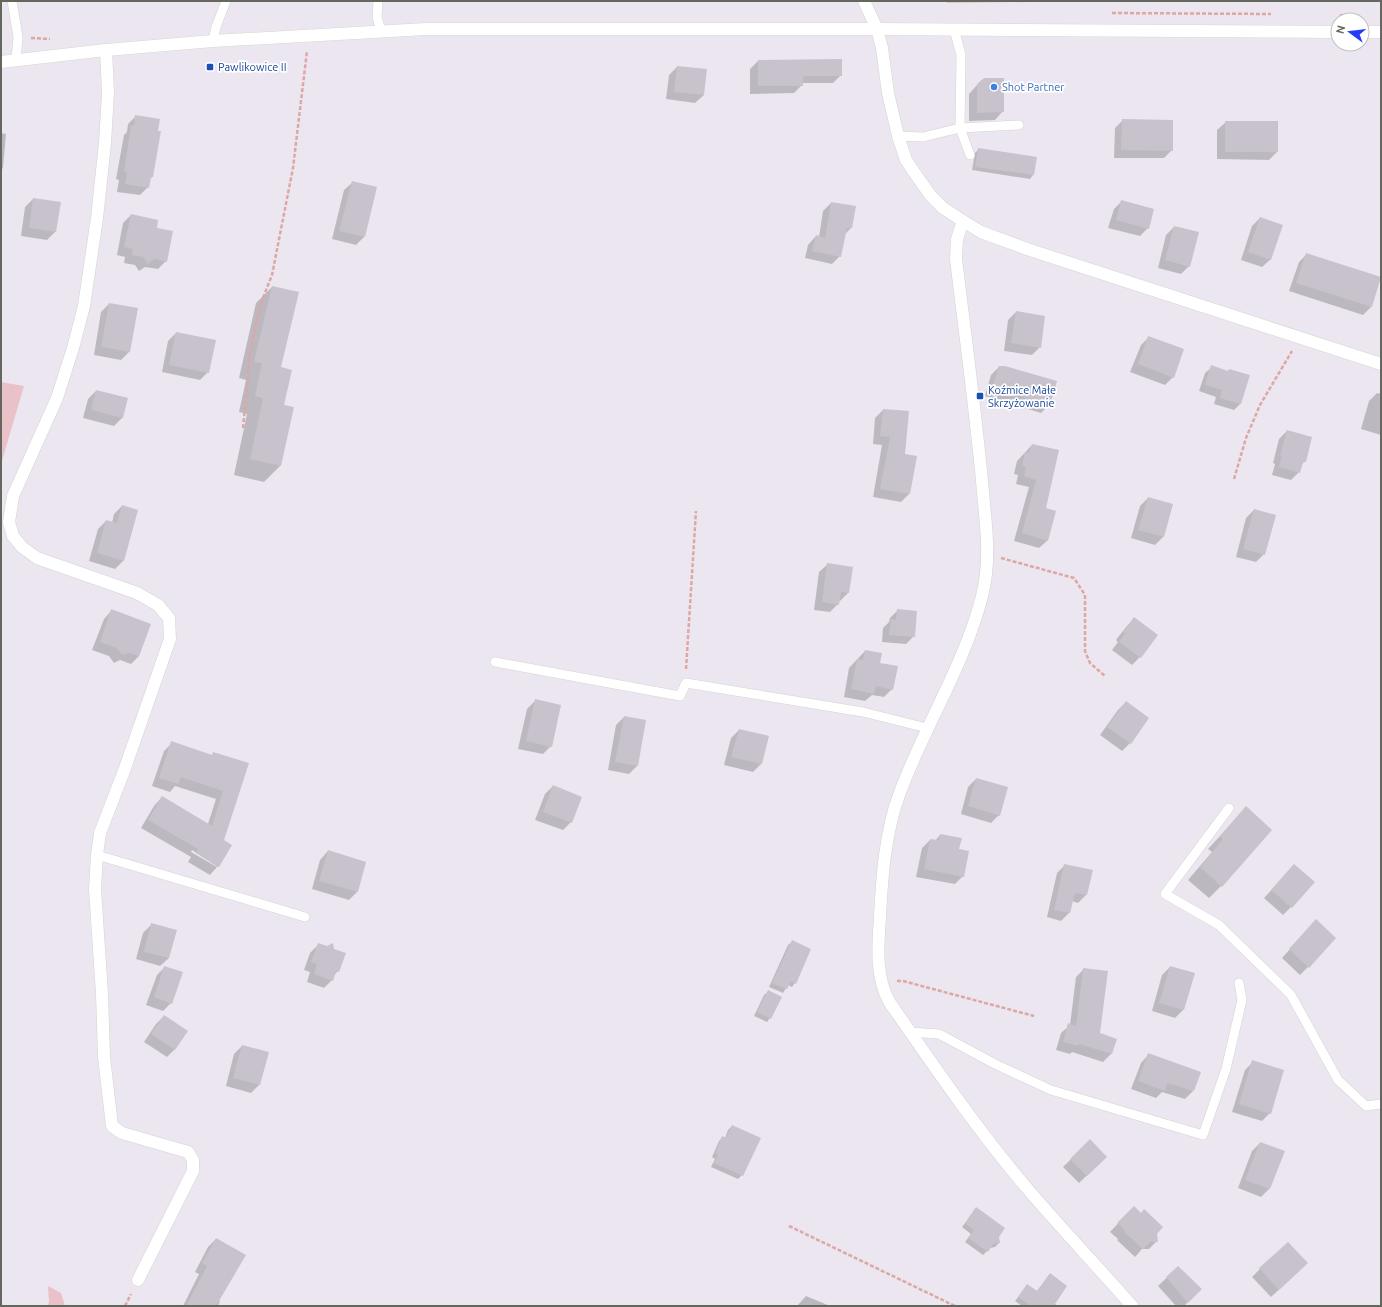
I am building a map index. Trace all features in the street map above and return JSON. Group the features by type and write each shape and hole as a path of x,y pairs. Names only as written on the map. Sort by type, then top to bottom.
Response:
{"street":[{"path":"864,1 877,29 882,48 888,93 898,136 906,160 931,196 943,208 981,232 1027,249 1381,364"},
{"path":"1,62 106,50 213,41 426,29 954,29 1330,32"},
{"path":"1370,32 1381,32"},
{"path":"106,50 108,93 105,143 84,306 73,348 57,398 14,496 9,522 13,536 22,547 38,558 137,593 158,605 169,618 170,639 124,771 100,833 95,889 102,994 104,1056 112,1126 122,1133 188,1152 193,1160 193,1171 138,1280"},
{"path":"963,221 957,239 956,259 980,460 987,555 986,576 974,622 954,671 927,728 898,796 890,831 882,879 878,949 880,980 885,995 962,1106 1025,1186 1132,1306"}],"lane":[{"path":"12,1 18,37 16,60"},
{"path":"213,41 216,27 226,1"},
{"path":"378,1 378,18 381,31"},
{"path":"954,29 962,55 960,128 970,155"},
{"path":"898,136 923,137 960,128 1020,125"},
{"path":"495,662 680,696 686,683 863,712 927,728"},
{"path":"1229,808 1165,894 1219,926 1291,994 1338,1080 1366,1106 1381,1104"},
{"path":"97,855 305,917"},
{"path":"910,1032 939,1034 995,1064 1051,1090 1203,1135 1226,1069 1242,1000 1239,983"}],"path":[{"path":"243,428 250,353 261,303 272,275 293,168 309,35"},
{"path":"1234,479 1246,438 1260,405 1299,338"},
{"path":"686,683 696,511"},
{"path":"987,555 1074,578 1085,594 1085,651 1090,663 1105,676"},
{"path":"880,980 903,981 1034,1016"},
{"path":"789,1226 955,1306"}],"shaded area":[{"path":"947,1 1105,1 947,3"},
{"path":"1,382 24,386 1,464"},
{"path":"48,1286 61,1293 65,1306 48,1306"}],"building":[{"path":"842,59 842,76 803,76 803,86 758,86 758,60"},
{"path":"677,66 707,69 704,95 674,92"},
{"path":"984,78 1004,78 1004,112 977,113 977,84"},
{"path":"135,115 160,119 158,131 161,131 153,177 151,177 149,188 125,184 127,172 124,172 131,125 134,126"},
{"path":"1122,119 1173,120 1173,151 1121,150"},
{"path":"1225,121 1278,121 1278,152 1225,152"},
{"path":"978,148 1037,157 1034,175 975,167"},
{"path":"352,181 377,187 365,237 339,231"},
{"path":"33,198 61,202 56,232 29,228"},
{"path":"1121,200 1154,209 1149,229 1116,220"},
{"path":"831,202 856,206 852,228 847,228 841,257 812,251 816,235 825,238"},
{"path":"131,214 158,220 157,228 173,231 167,262 154,259 148,264 143,257 132,255 133,249 124,247"},
{"path":"1260,217 1283,225 1271,260 1248,252"},
{"path":"1174,226 1199,232 1190,267 1165,260"},
{"path":"1306,253 1381,277 1372,307 1296,283"},
{"path":"272,286 299,292 281,367 292,370 284,405 294,407 281,466 250,459 263,398 255,396 262,363 254,362"},
{"path":"109,303 138,308 130,352 101,347"},
{"path":"1016,311 1045,316 1041,348 1011,343"},
{"path":"176,332 216,340 209,373 169,365"},
{"path":"1148,336 1184,349 1174,378 1138,364"},
{"path":"1211,365 1228,371 1229,369 1250,375 1241,404 1220,398 1222,390 1205,385"},
{"path":"999,366 1005,366 1057,381 1050,405 992,388"},
{"path":"96,390 128,398 123,418 91,410"},
{"path":"883,409 909,411 905,454 917,456 910,494 880,489 890,437 880,436"},
{"path":"1287,430 1312,437 1306,462 1303,462 1300,473 1279,467 1282,456 1280,455"},
{"path":"1032,444 1059,450 1046,508 1056,511 1048,541 1022,533 1036,480 1024,476 1026,467 1022,466 1025,452 1029,453"},
{"path":"1148,497 1173,504 1164,537 1138,530"},
{"path":"122,505 138,510 124,561 97,553 106,520 117,523"},
{"path":"1254,509 1276,515 1265,555 1243,549"},
{"path":"827,563 853,567 849,593 841,592 839,605 822,602"},
{"path":"111,609 151,624 139,656 129,653 122,655 117,648 100,642"},
{"path":"897,609 917,611 915,637 889,635 891,619 896,620"},
{"path":"1134,617 1158,635 1141,658 1119,642 1125,633 1123,632"},
{"path":"865,650 882,653 880,663 898,666 893,690 876,686 874,694 851,689 857,659 863,660"},
{"path":"535,699 561,705 552,747 526,741"},
{"path":"1126,701 1149,718 1131,744 1107,727"},
{"path":"624,716 646,720 638,766 615,762"},
{"path":"739,729 769,736 762,764 731,757"},
{"path":"171,741 212,755 213,752 249,763 224,840 232,845 219,867 196,853 198,849 148,820 162,796 212,826 223,791 181,777 178,784 159,778"},
{"path":"976,778 1008,787 1000,816 968,806"},
{"path":"553,785 582,797 572,823 543,812"},
{"path":"1246,806 1272,830 1222,887 1200,867 1223,839 1220,836"},
{"path":"940,834 962,838 959,849 969,851 964,877 924,869 930,839 939,840"},
{"path":"328,850 366,862 358,892 319,881"},
{"path":"1064,864 1093,870 1087,895 1075,893 1070,913 1054,910"},
{"path":"1294,864 1315,882 1292,908 1271,890"},
{"path":"1316,919 1336,938 1309,968 1289,949"},
{"path":"151,923 177,930 169,958 144,952"},
{"path":"792,940 811,949 796,984 791,981 787,989 772,983"},
{"path":"318,943 327,946 333,943 334,949 346,953 339,972 336,971 333,981 314,974 317,964 311,962"},
{"path":"164,966 183,972 172,1004 154,997"},
{"path":"1170,966 1195,973 1184,1010 1159,1003"},
{"path":"1083,968 1108,971 1100,1033 1117,1039 1112,1054 1079,1044 1079,1046 1063,1042 1068,1023 1076,1026"},
{"path":"768,990 782,997 771,1019 757,1012"},
{"path":"164,1015 188,1031 175,1050 151,1034"},
{"path":"242,1045 269,1052 260,1085 233,1078"},
{"path":"1148,1053 1201,1072 1194,1091 1167,1083 1165,1091 1138,1081"},
{"path":"1252,1060 1284,1070 1271,1114 1239,1104"},
{"path":"732,1125 761,1138 743,1176 714,1163 718,1155 715,1153 722,1136 726,1138"},
{"path":"1090,1139 1107,1157 1087,1176 1070,1159"},
{"path":"1260,1142 1285,1151 1270,1189 1245,1180"},
{"path":"1134,1206 1141,1213 1144,1209 1163,1227 1157,1234 1158,1242 1150,1242 1143,1249 1124,1232 1125,1230 1117,1223"},
{"path":"976,1207 1005,1228 999,1237 1000,1243 993,1244 988,1252 968,1238 974,1230 965,1223"},
{"path":"216,1238 246,1255 216,1306 186,1306 207,1266 202,1263"},
{"path":"1288,1242 1308,1263 1279,1290 1259,1268"},
{"path":"1178,1266 1202,1289 1188,1303 1166,1277"},
{"path":"1050,1273 1067,1286 1055,1304 1058,1306 1027,1306 1028,1304 1018,1297 1027,1284 1037,1291"}],"place":[{"name":"Pawlikowice II","path":"210,67"},
{"name":"Shot Partner","path":"994,87"},
{"name":"Koźmice Małe Skrzyżowanie","path":"980,396"}]}
